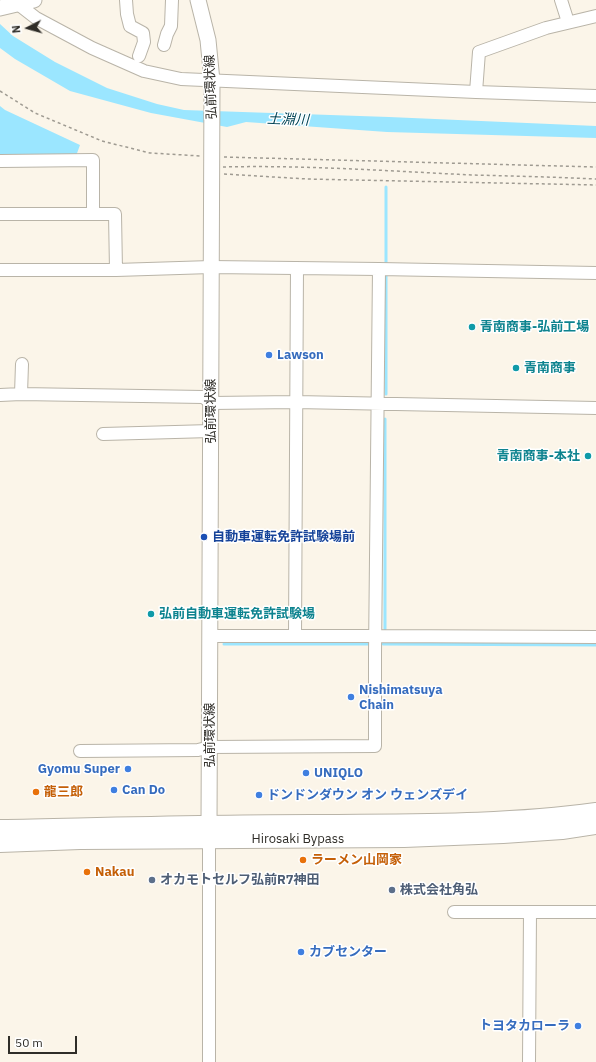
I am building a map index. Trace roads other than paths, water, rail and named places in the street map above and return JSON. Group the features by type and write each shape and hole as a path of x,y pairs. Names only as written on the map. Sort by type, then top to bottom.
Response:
{"highway":[{"name":"Hirosaki Bypass","path":"0,843 405,823 505,821 596,812"},
{"name":"Hirosaki Bypass","path":"0,829 209,832 404,838 503,834 562,830 596,825"}],"main road":[{"path":"0,8 34,0"},
{"name":"弘前環状線","path":"198,0 208,40 212,85 214,158 211,267 209,832"}],"street":[{"path":"126,0 130,26 143,33 144,42 139,56"},
{"path":"164,44 171,26 172,0"},
{"path":"561,0 568,22"},
{"path":"18,4 36,18 92,48 144,71 212,85 596,96"},
{"path":"476,92 479,52 546,28 596,16"},
{"path":"0,160 93,160 93,214"},
{"path":"0,214 115,214 116,270"},
{"path":"0,270 116,270 211,267 596,273"},
{"path":"296,636 297,268"},
{"path":"80,751 198,750 210,747 375,746 378,269"},
{"path":"21,394 22,364"},
{"path":"0,395 21,394 203,397 211,403 296,402 596,408"},
{"path":"103,434 211,431"},
{"path":"210,636 596,637"},
{"path":"209,832 209,1062"},
{"path":"454,912 596,912"},
{"path":"529,1062 530,912"}],"water":[{"name":"土淵川","path":"0,24 13,36 55,62 107,88 157,104 184,110 596,126 596,138 387,132 246,122 227,127 151,113 70,91 15,59 0,48"},
{"path":"0,106 5,110 80,145 76,156 0,155"}],"waterway":[{"path":"386,187 386,264"},
{"path":"386,275 386,394"},
{"path":"385,419 385,629"},
{"path":"224,644 369,644"},
{"path":"383,644 596,645"}],"place":[{"name":"青南商事-弘前工場","path":"472,327"},
{"name":"Lawson","path":"269,355"},
{"name":"青南商事","path":"516,368"},
{"name":"青南商事-本社","path":"588,456"},
{"name":"自動車運転免許試験場前","path":"204,537"},
{"name":"弘前自動車運転免許試験場","path":"151,614"},
{"name":"Nishimatsuya Chain","path":"351,697"},
{"name":"Gyomu Super","path":"128,769"},
{"name":"UNIQLO","path":"306,773"},
{"name":"Can Do","path":"114,790"},
{"name":"龍三郎","path":"36,792"},
{"name":"ドンドンダウン オン ウェンズデイ","path":"259,795"},
{"name":"ラーメン山岡家","path":"303,860"},
{"name":"Nakau","path":"87,872"},
{"name":"オカモトセルフ弘前R7神田","path":"152,880"},
{"name":"株式会社角弘","path":"392,890"},
{"name":"カブセンター","path":"301,952"},
{"name":"トヨタカローラ","path":"578,1026"}]}
